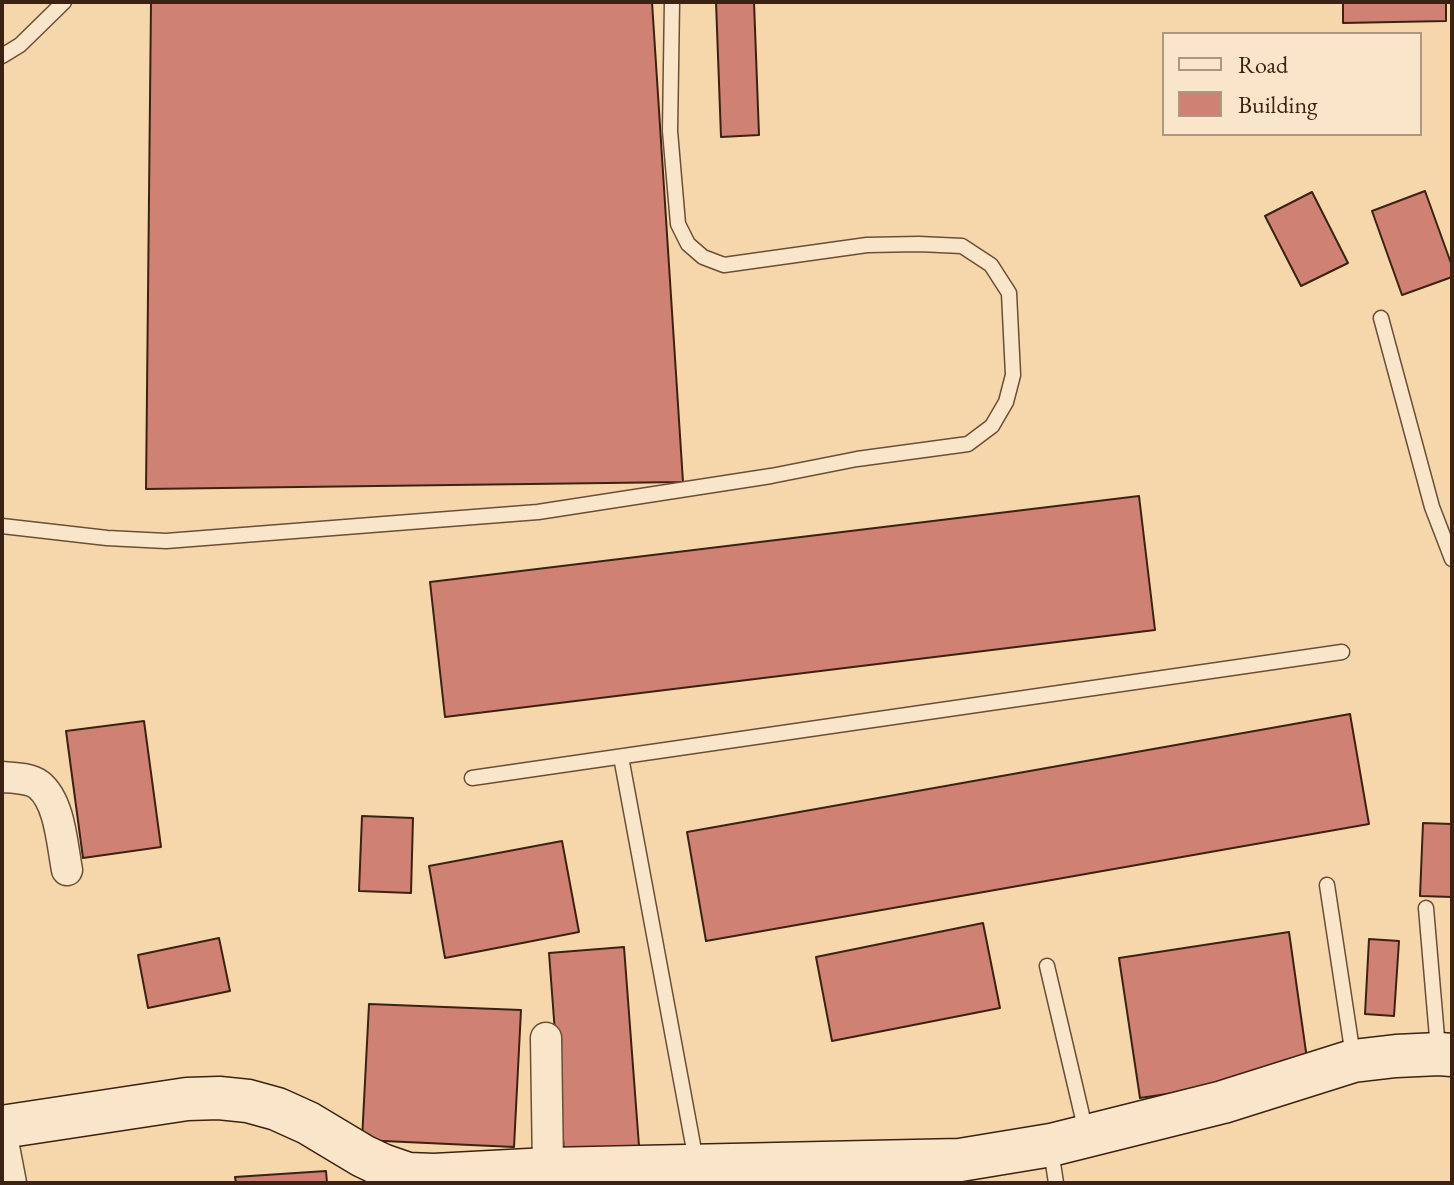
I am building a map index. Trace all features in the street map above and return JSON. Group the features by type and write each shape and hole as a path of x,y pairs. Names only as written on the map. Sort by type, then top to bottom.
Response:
{"street":[{"path":"2,777 38,784 54,802 67,870"},
{"path":"546,1038 559,1174"},
{"path":"2,1127 187,1099 219,1098 248,1101 277,1109 382,1165 408,1174 559,1174 696,1165 962,1171 1065,1155 1353,1061 1445,1054"},
{"path":"2,1136 11,1183"}],"lane":[{"path":"2,56 20,45 64,2"},
{"path":"2,526 166,541 538,512 771,476 857,459 968,444 992,426 1006,402 1013,375 1009,293 991,265 962,246 867,245 724,265 703,257 688,244 678,224 670,131 672,2"},
{"path":"1381,318 1432,507 1452,559"},
{"path":"472,778 1342,652"},
{"path":"621,757 696,1165"},
{"path":"1327,885 1353,1061"},
{"path":"1426,908 1445,1054"},
{"path":"1047,966 1065,1155"}],"building":[{"path":"151,2 652,2 683,482 146,489"},
{"path":"716,2 754,2 759,135 721,137"},
{"path":"1343,2 1446,2 1446,21 1343,23"},
{"path":"1425,191 1452,266 1452,277 1402,295 1372,211"},
{"path":"1312,192 1348,263 1301,286 1265,216"},
{"path":"1139,496 1155,630 445,717 430,582"},
{"path":"1350,714 1369,824 706,941 687,832"},
{"path":"144,721 161,847 83,858 66,731"},
{"path":"362,816 413,818 411,893 359,891"},
{"path":"1423,823 1452,824 1452,897 1420,896"},
{"path":"562,841 579,932 445,958 429,866"},
{"path":"983,923 1000,1008 832,1041 816,957"},
{"path":"1289,932 1309,1073 1140,1098 1119,958"},
{"path":"219,938 230,991 148,1008 138,955"},
{"path":"1369,939 1399,941 1394,1016 1365,1014"},
{"path":"624,947 639,1146 564,1152 549,953"},
{"path":"369,1004 521,1010 514,1147 362,1140"},
{"path":"326,1171 327,1183 236,1183 235,1177"}]}
